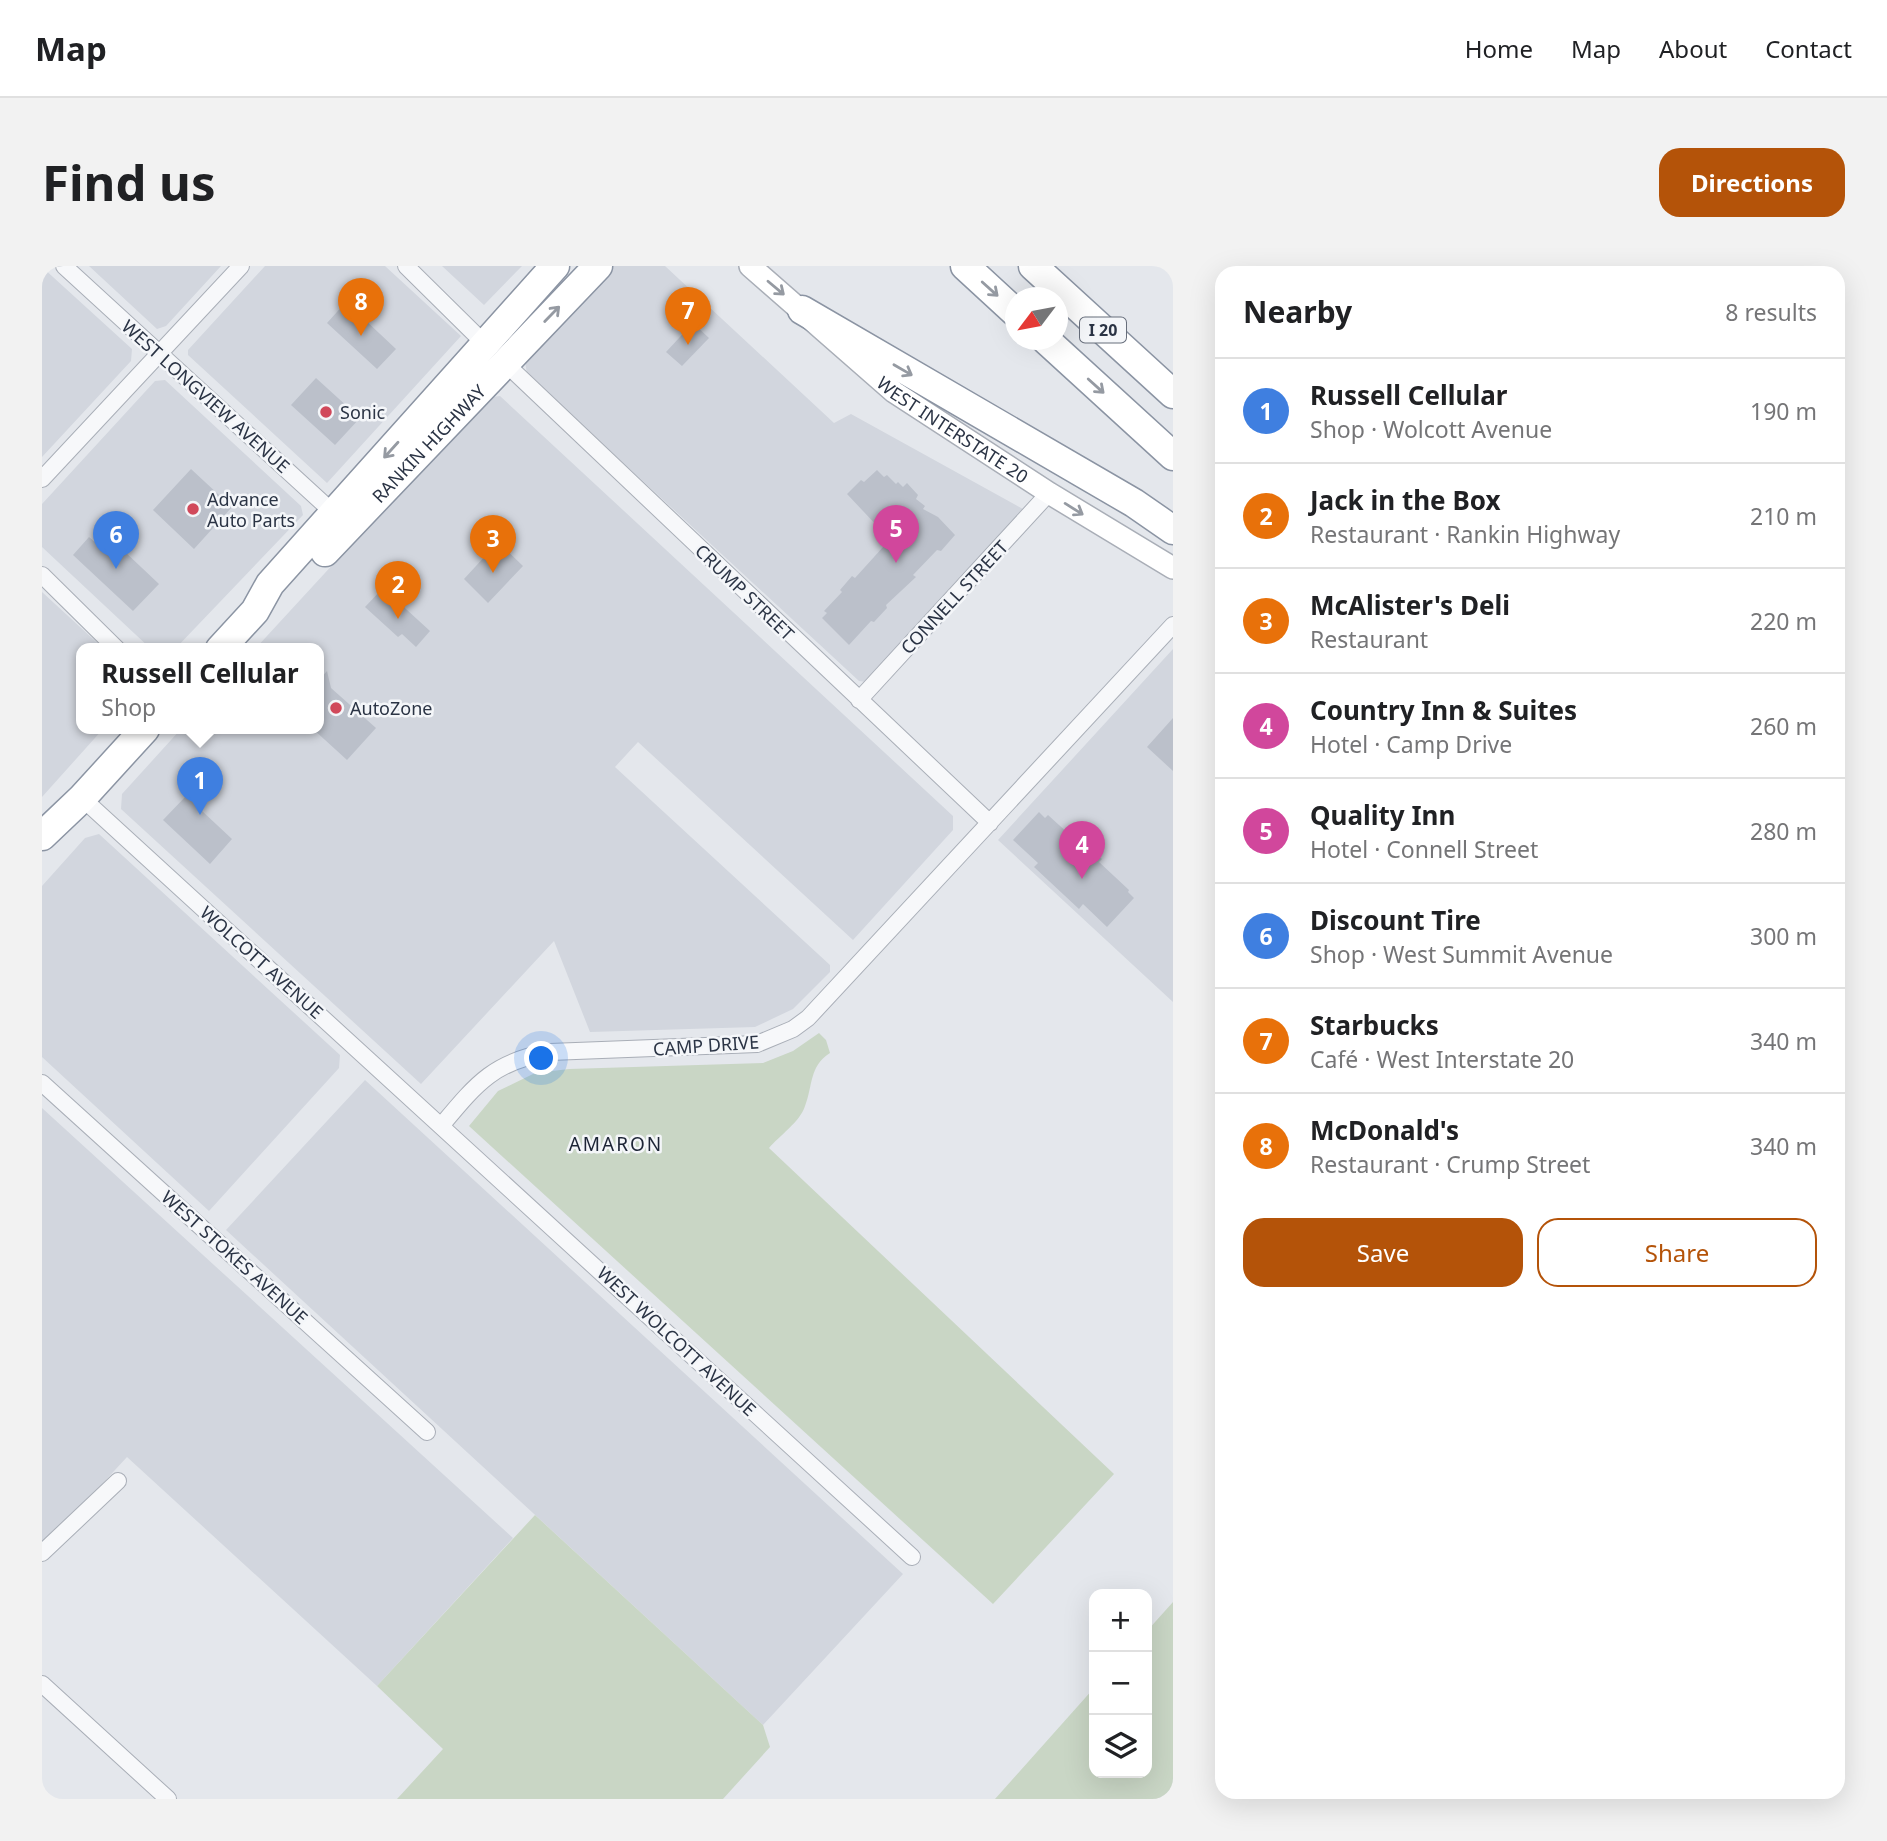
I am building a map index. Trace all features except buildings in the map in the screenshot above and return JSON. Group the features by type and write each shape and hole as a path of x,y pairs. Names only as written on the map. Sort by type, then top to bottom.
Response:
{"highway":[{"name":"RANKIN HIGHWAY","path":"226,643 255,611 270,584 417,455 422,429 483,362 495,354 555,266"},
{"path":"495,354 509,331 560,273 562,266"},
{"name":"RANKIN HIGHWAY","path":"341,520 495,354 598,266"},
{"path":"965,266 1005,302"},
{"name":"I 20","path":"1033,266 1173,394"},
{"path":"802,310 1134,503 1173,530"},
{"name":"I 20","path":"1056,350 1173,456"},
{"path":"42,836 82,798 140,734"}],"main road":[{"name":"WEST INTERSTATE 20","path":"750,266 894,392 1049,493 1173,568"}],"street":[{"name":"WEST LONGVIEW AVENUE","path":"64,266 341,520"},
{"path":"42,479 240,266"},
{"name":"CRUMP STREET","path":"406,266 495,354 988,821"},
{"name":"CONNELL STREET","path":"859,700 1049,493"},
{"path":"42,575 111,643"},
{"name":"CAMP DRIVE","path":"441,1126 484,1079 503,1065 526,1056 550,1052 757,1044 793,1030 808,1018 988,821 1173,625"},
{"name":"WOLCOTT AVENUE","path":"82,798 441,1126"},
{"name":"WEST STOKES AVENUE","path":"42,1083 427,1432"},
{"name":"WEST WOLCOTT AVENUE","path":"441,1126 912,1558"},
{"path":"42,1553 117,1480"},
{"path":"42,1684 168,1799"}],"shaded area":[{"path":"89,266 221,266 166,326 157,329"},
{"path":"265,266 385,266 461,336 327,483 188,355 188,350"},
{"path":"442,266 522,266 484,305"},
{"path":"611,266 665,266 834,423 851,414 1023,509 867,682 859,681 527,374 525,361"},
{"path":"42,267 132,349 131,361 42,457"},
{"path":"165,380 301,506 303,515 181,643 145,643 42,547 42,504 155,381"},
{"path":"500,396 953,816 953,830 853,940 638,742 615,767 830,965 830,972 793,1009 755,1027 590,1032 554,941 421,1084 121,809 122,794 176,734 324,734 324,643 261,643 486,398"},
{"path":"42,592 97,643 76,643 76,734 99,734 42,797"},
{"path":"1173,649 1173,1002 998,840"},
{"path":"99,834 340,1055 339,1068 209,1211 42,1057 42,886 85,838"},
{"path":"365,1080 903,1574 763,1725 226,1230"},
{"path":"42,1108 513,1538 377,1686 127,1457 42,1549"}],"green space":[{"path":"819,1033 826,1040 830,1053 815,1070 802,1112 769,1148 1114,1474 993,1604 469,1126 498,1091 535,1073 569,1069 763,1063 793,1051"},
{"path":"535,1515 763,1725 770,1747 723,1799 397,1799 443,1749 377,1686"},
{"path":"1173,1602 1173,1799 995,1799 1089,1694 1089,1778 1152,1778 1152,1625"}],"place":[{"name":"McDonald's","path":"361,336"},
{"name":"Starbucks","path":"688,345"},
{"name":"Sonic","path":"326,412"},
{"name":"Advance Auto Parts","path":"193,509"},
{"name":"Quality Inn","path":"896,563"},
{"name":"Discount Tire","path":"116,569"},
{"name":"McAlister's Deli","path":"493,573"},
{"name":"Jack in the Box","path":"398,619"},
{"name":"AutoZone","path":"336,708"},
{"name":"Russell Cellular","path":"200,815"},
{"name":"Country Inn & Suites","path":"1082,879"}],"district":[{"name":"AMARON","path":"616,1144"}]}
